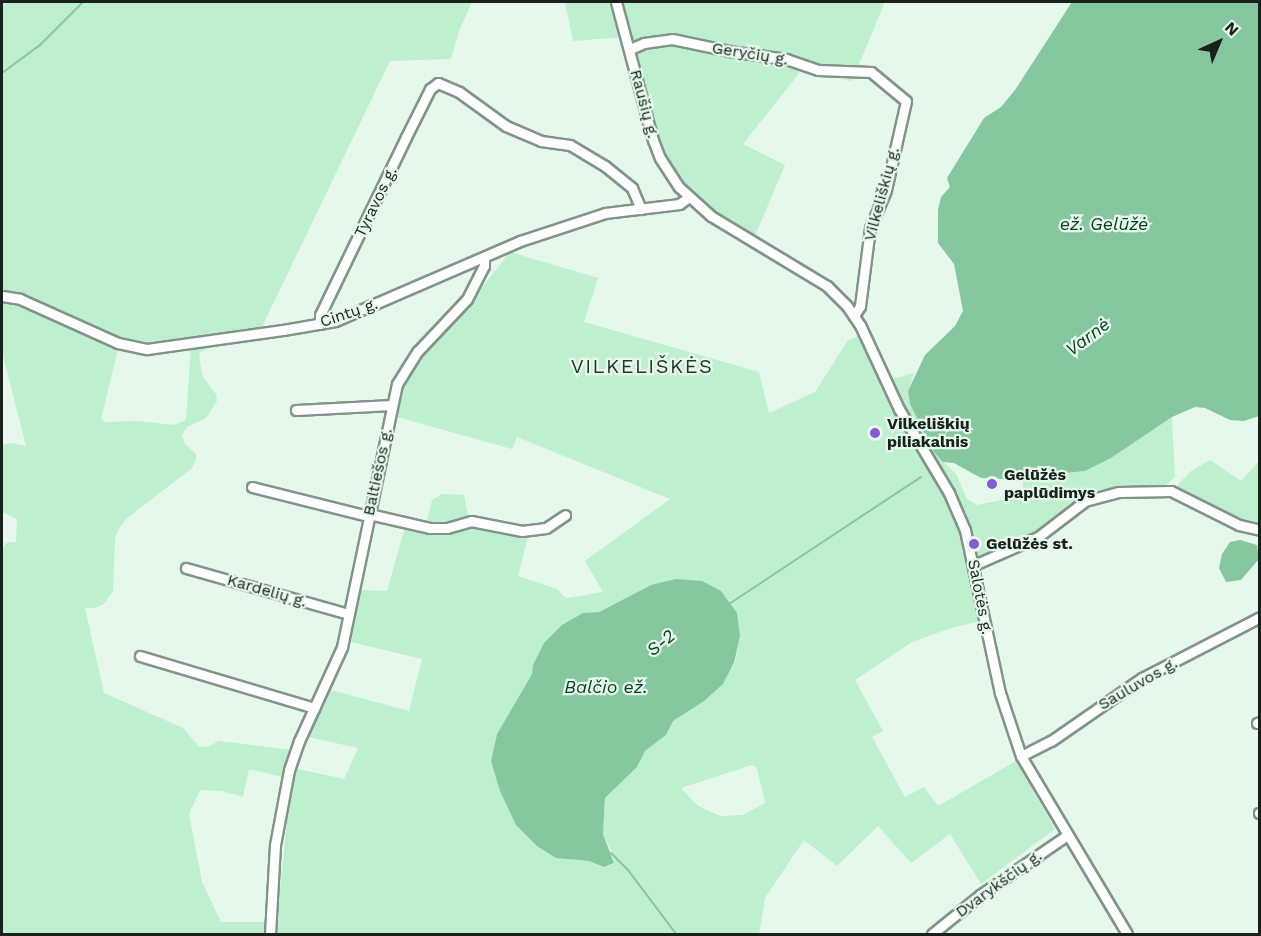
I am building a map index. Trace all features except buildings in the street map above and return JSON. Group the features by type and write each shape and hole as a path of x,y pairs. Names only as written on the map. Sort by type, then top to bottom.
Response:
{"street":[{"name":"Raušių g.","path":"616,2 652,140 668,173 688,198"},
{"name":"Geryčių g.","path":"630,49 652,41 672,39 729,51 786,59 818,70 872,72 904,98 906,108"},
{"name":"Tyravos g.","path":"320,324 320,315 430,89 438,83 459,92 506,126 541,141 570,145 607,167 633,188 641,209"},
{"name":"Vilkeliškių g.","path":"854,316 860,306 870,228 885,190 906,108"},
{"name":"Cintų g.","path":"2,296 20,299 118,343 147,349 335,321 520,241 605,213 680,204 688,198"},
{"name":"Salotės g.","path":"688,198 711,216 812,276 837,295 854,316 899,410 954,502 965,530 1000,693 1021,756 1066,836 1127,934"},
{"name":"Baltiešos g.","path":"270,934 275,845 289,770 342,647 397,384 406,366 467,299 484,266 484,258"},
{"path":"296,410 392,405"},
{"path":"252,487 430,528 447,528 471,521 522,531 546,528 565,515"},
{"path":"974,565 1038,537 1085,501 1119,492 1171,491 1239,525 1260,530"},
{"name":"Kardelių g.","path":"186,568 349,614"},
{"name":"Sauluvos g.","path":"1021,756 1051,741 1142,678 1260,617"},
{"path":"140,656 314,708"},
{"name":"Dvarykščių g.","path":"938,933 980,895 1066,836"}],"shaded area":[{"path":"2,2 472,2 459,31 451,59 390,61 260,331 216,334 215,345 199,353 202,376 216,394 217,401 206,418 187,427 182,435 185,444 196,454 192,468 126,519 115,538 113,591 104,604 95,608 85,608 104,693 183,728 198,746 207,747 219,741 292,750 288,760 298,769 344,779 358,748 308,737 331,690 409,711 422,659 347,641 357,590 387,591 405,527 425,529 432,500 442,494 464,495 470,526 529,533 518,576 557,589 566,598 603,592 585,561 670,499 517,437 512,449 394,416 395,403 413,363 471,301 510,252 598,278 584,322 759,372 769,413 815,392 848,340 858,336 867,347 881,382 914,373 908,391 934,452 956,474 967,499 977,505 1015,497 1023,492 1023,480 1036,476 1085,471 1111,458 1172,417 1175,477 1167,484 1157,488 1092,494 1022,542 970,565 981,621 951,628 912,642 855,680 883,731 872,737 905,797 924,787 938,806 1016,761 1055,829 981,884 950,834 911,863 878,826 837,866 804,840 765,898 759,934 2,934 2,550 6,543 16,542 17,519 2,512 2,445 13,443 26,446 2,352","holes":["189,338 191,345 186,420 174,425 138,421 105,422 101,419 120,342 125,339 158,343","651,585 740,636 735,663 723,684 704,701 673,721 666,735 645,751 637,767 605,798 603,834 612,853 614,864 604,867 589,861 573,860 516,825 500,790 491,761 497,734 532,674 583,613 598,612","752,765 757,768 765,803 743,815 720,816 698,806 681,788","249,769 291,779 277,922 221,922 202,882 189,814 200,790 222,791 243,797"]},
{"path":"565,2 613,2 623,37 573,41"},
{"path":"621,2 885,2 852,81 801,71 743,144 785,165 754,238 714,214 678,182 660,149 650,118"},
{"path":"1210,460 1241,481 1259,461 1259,526 1238,520 1178,488 1178,484 1191,471"}],"water":[{"name":"ež. Gelūžė","path":"1072,2 1259,2 1259,416 1244,421 1230,420 1205,408 1195,407 1172,417 1111,458 1085,471 1036,476 1023,480 981,478 954,463 943,462 934,452 910,404 908,391 925,355 955,326 963,311 954,264 938,243 938,210 941,197 950,187 947,178 984,118 1001,107 1015,90"},
{"path":"1240,540 1257,545 1259,559 1241,580 1226,582 1219,568 1222,554 1230,542"},
{"name":"Balčio ež.","path":"676,579 702,581 721,591 737,613 740,636 734,663 723,684 704,701 673,721 666,735 645,751 637,767 605,798 603,834 614,863 604,867 589,861 556,858 537,846 516,825 500,791 491,761 497,734 532,674 533,665 544,643 562,625 583,613 599,612 651,585"}],"waterway":[{"path":"2,73 40,45 83,2"},
{"name":"S-2","path":"729,604 921,477"},
{"name":"S-2","path":"611,853 628,870 676,934"}],"place":[{"name":"Vilkeliškių piliakalnis","path":"875,433"},
{"name":"Gelūžės paplūdimys","path":"992,484"},
{"name":"Gelūžės st.","path":"974,544"}],"district":[{"name":"VILKELIŠKĖS","path":"642,366"}],"water label":[{"name":"Varnė","path":"1088,337"}]}
